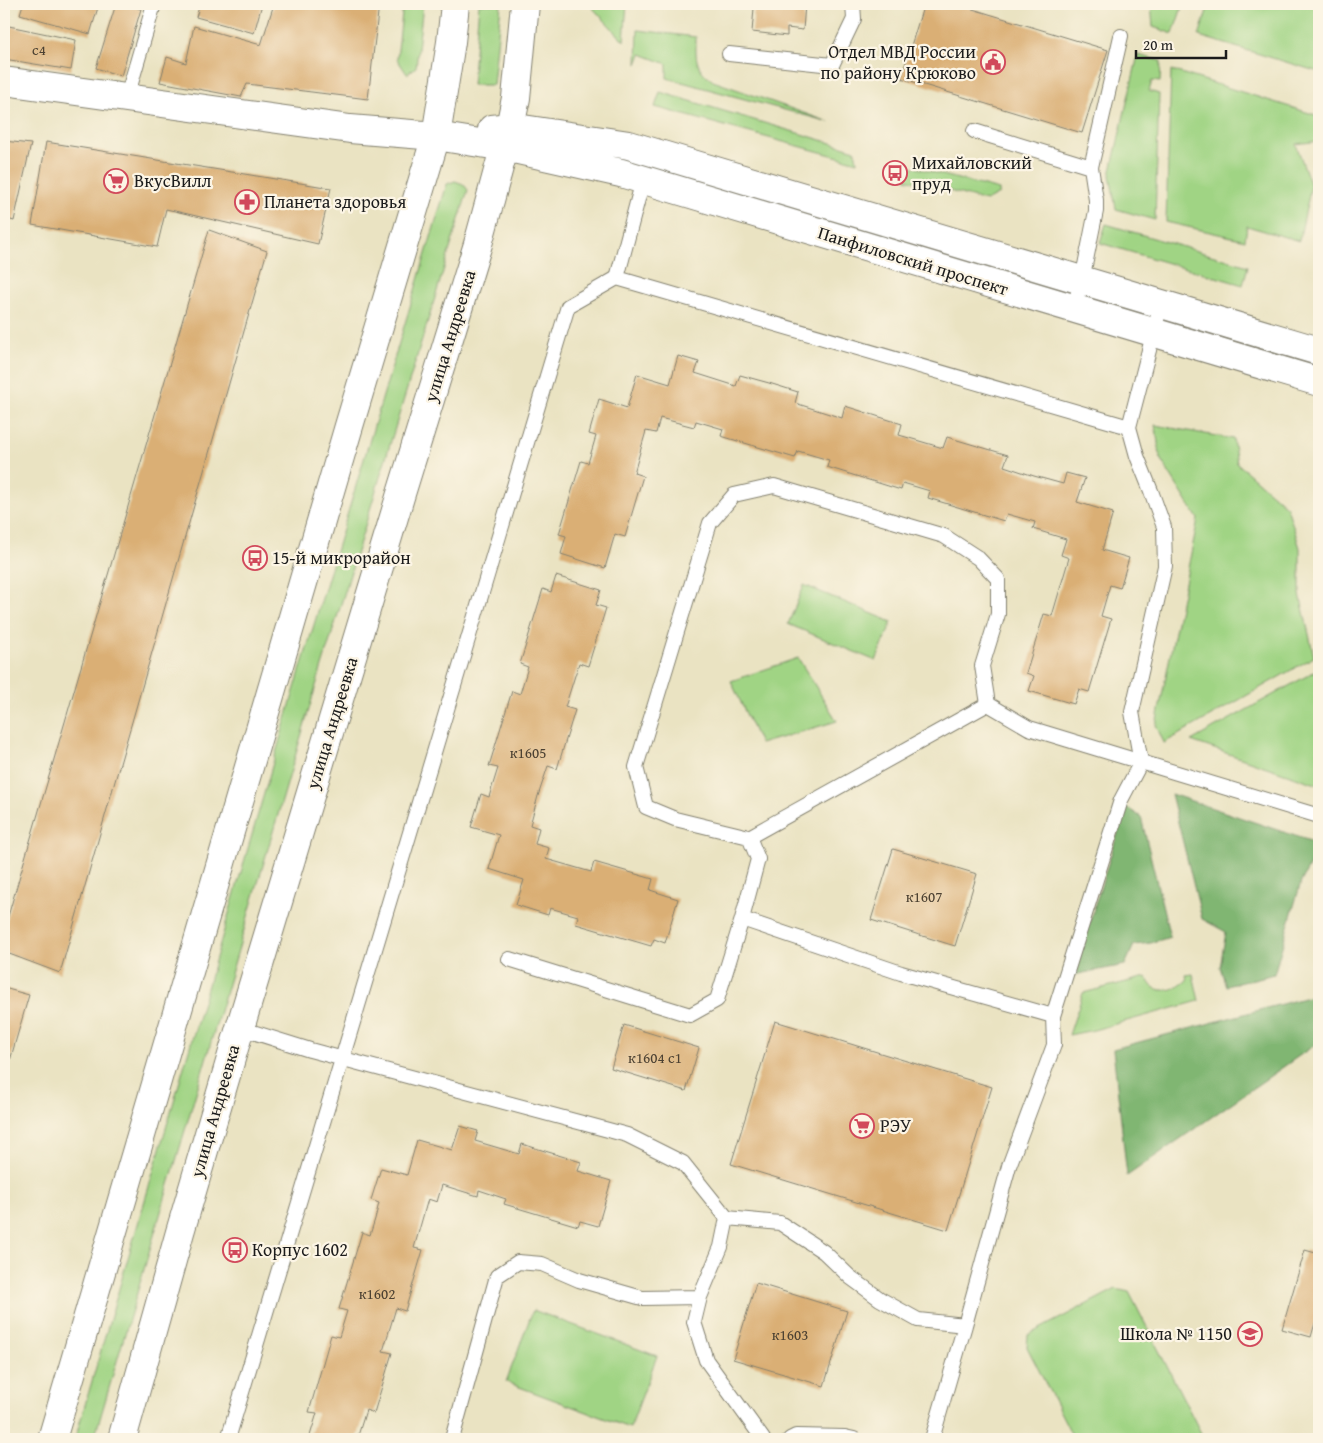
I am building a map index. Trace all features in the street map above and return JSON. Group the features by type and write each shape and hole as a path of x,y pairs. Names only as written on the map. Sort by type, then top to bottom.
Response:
{"main road":[{"path":"52,1439 436,136 447,71 455,4"},
{"name":"улица Андреевка","path":"122,1439 240,1028 478,244 508,137 516,98 525,4"},
{"path":"4,81 350,129 436,136 508,137"},
{"name":"Панфиловский проспект","path":"508,137 643,180 1319,382"},
{"name":"Панфиловский проспект","path":"508,137 629,145 1319,351"}],"lane":[{"path":"127,97 154,4"},
{"path":"729,54 832,64 854,18 853,4"},
{"path":"1073,309 1082,280 1096,211 1091,167 1121,36"},
{"path":"974,131 1091,167"},
{"path":"228,1439 568,306 617,278 643,180"},
{"path":"617,278 1130,427"},
{"path":"932,1439 1009,1166 1054,1045 1053,1016 1121,800 1141,762 1132,712 1164,566 1164,527 1152,491 1137,456 1130,427 1161,304"},
{"path":"774,486 944,536 978,558 998,579 998,614 982,666 988,704 749,837 675,819 646,807 636,766 710,523 734,495 774,486"},
{"path":"988,704 1029,728 1319,816"},
{"path":"509,959 690,1015 717,1000 758,859 749,837"},
{"path":"742,919 901,973 1053,1016"},
{"path":"240,1028 341,1058 627,1135 683,1163 727,1218 780,1224 824,1252 850,1277 880,1299 918,1320 965,1325"},
{"path":"727,1218 722,1247 700,1298 694,1322 706,1360 763,1439"},
{"path":"452,1439 497,1276 518,1262 542,1264 579,1280 642,1298 700,1298"},
{"path":"790,1439 796,1436 846,1437 854,1439"}],"green space":[{"path":"403,4 423,4 416,67 407,74 397,59"},
{"path":"479,4 501,4 493,85 472,85"},
{"path":"589,4 627,4 624,41"},
{"path":"1151,4 1183,4 1173,34 1153,27"},
{"path":"1209,4 1319,4 1319,72 1199,36"},
{"path":"638,30 696,37 697,62 702,71 713,81 829,122 667,78 667,64 641,54 637,64"},
{"path":"1138,55 1161,61 1160,82 1152,81 1149,91 1159,94 1155,220 1116,209 1110,175"},
{"path":"1171,70 1319,116 1319,141 1296,144 1311,186 1299,241 1247,226 1245,240 1166,222"},
{"path":"660,92 855,150 857,162 655,107"},
{"path":"910,166 999,190 999,194 986,201 906,179"},
{"path":"455,181 463,184 468,190 315,689 94,1439 75,1439 297,681 447,184"},
{"path":"1106,224 1248,266 1243,285 1100,243"},
{"path":"1155,425 1233,439 1237,463 1287,507 1300,548 1300,594 1314,657 1164,743 1156,725 1198,519 1161,460"},
{"path":"804,585 892,622 876,661 788,624"},
{"path":"798,658 837,721 760,744 731,681"},
{"path":"1319,669 1319,785 1191,741"},
{"path":"1171,794 1319,844 1319,848 1301,882 1274,974 1226,986 1220,967 1226,932 1202,919"},
{"path":"1126,807 1141,817 1170,937 1151,943 1134,945 1125,965 1073,975"},
{"path":"1193,974 1199,1001 1069,1035 1083,993 1146,977 1153,987 1166,990 1180,985 1187,980 1186,975"},
{"path":"1319,994 1319,1042 1127,1176 1113,1049"},
{"path":"1116,1289 1129,1292 1204,1439 1074,1439 1027,1347 1028,1335"},
{"path":"533,1310 657,1356 630,1428 506,1382"}],"building":[{"path":"23,4 99,4 90,34 20,14"},
{"path":"116,4 125,4 141,9 121,76 96,68"},
{"path":"200,4 262,4 254,33 196,17"},
{"path":"274,4 379,4 368,99 247,84 241,97 160,82 167,57 186,63 194,26 261,45"},
{"path":"724,4 805,4 803,30 787,28 787,36 752,32 754,8"},
{"path":"924,4 956,4 1108,50 1082,133 901,78"},
{"path":"4,25 76,40 71,70 4,59"},
{"path":"4,141 31,144 14,221 4,218"},
{"path":"46,142 331,188 318,244 166,209 157,247 32,225"},
{"path":"209,230 267,251 60,973 4,952 4,930"},
{"path":"678,356 699,362 695,373 736,386 740,375 769,383 798,392 795,403 842,418 845,406 902,424 899,435 943,448 947,437 1008,455 1004,466 1034,476 1063,484 1066,473 1085,478 1077,502 1113,513 1102,550 1129,558 1120,588 1110,585 1101,616 1111,619 1089,692 1079,689 1074,704 1029,691 1034,676 1026,673 1044,614 1052,616 1069,558 1061,555 1066,539 1033,529 1035,522 1007,514 1004,521 928,498 930,491 903,483 901,490 827,467 829,460 798,451 795,458 721,436 723,429 696,421 694,427 660,418 656,433 646,431 634,473 643,476 625,537 615,534 605,568 561,554 566,536 559,534 581,461 588,463 596,436 589,434 599,399 627,408 637,374 670,384"},
{"path":"556,576 601,590 596,605 606,608 588,666 579,663 565,707 575,710 557,769 548,766 538,796 530,825 539,828 535,844 549,848 546,859 591,872 594,862 653,879 650,890 678,899 665,943 654,939 651,946 576,924 578,916 550,908 548,915 516,905 524,880 489,869 499,835 471,827 481,794 489,797 498,768 489,766 512,691 520,694 528,667 520,664 543,589 551,592"},
{"path":"893,849 977,874 955,946 871,920"},
{"path":"4,988 29,995 7,1071 4,1070"},
{"name":"РЭУ","path":"775,1021 992,1087 948,1230 731,1164"},
{"path":"624,1025 699,1048 686,1091 611,1068"},
{"path":"460,1126 478,1131 475,1141 519,1154 522,1144 581,1162 578,1171 611,1181 598,1226 580,1221 578,1226 504,1204 506,1199 479,1190 478,1196 442,1185 437,1202 428,1199 414,1248 423,1250 405,1311 396,1308 383,1351 392,1353 374,1413 366,1410 357,1439 309,1439 317,1413 309,1412 331,1335 339,1337 347,1311 339,1309 362,1232 370,1235 375,1219 379,1203 371,1200 381,1168 407,1175 417,1140 452,1150"},
{"path":"1305,1250 1319,1254 1319,1324 1315,1323 1311,1337 1282,1329"},
{"path":"756,1283 847,1311 824,1386 733,1359"}],"place":[{"name":"Отдел МВД России по району Крюково","path":"993,62"},
{"name":"Михайловский пруд","path":"895,173"},
{"name":"ВкусВилл","path":"116,181"},
{"name":"Планета здоровья","path":"247,202"},
{"name":"15-й микрорайон","path":"255,558"},
{"name":"РЭУ","path":"862,1126"},
{"name":"Корпус 1602","path":"235,1250"},
{"name":"Школа № 1150","path":"1250,1334"}]}
